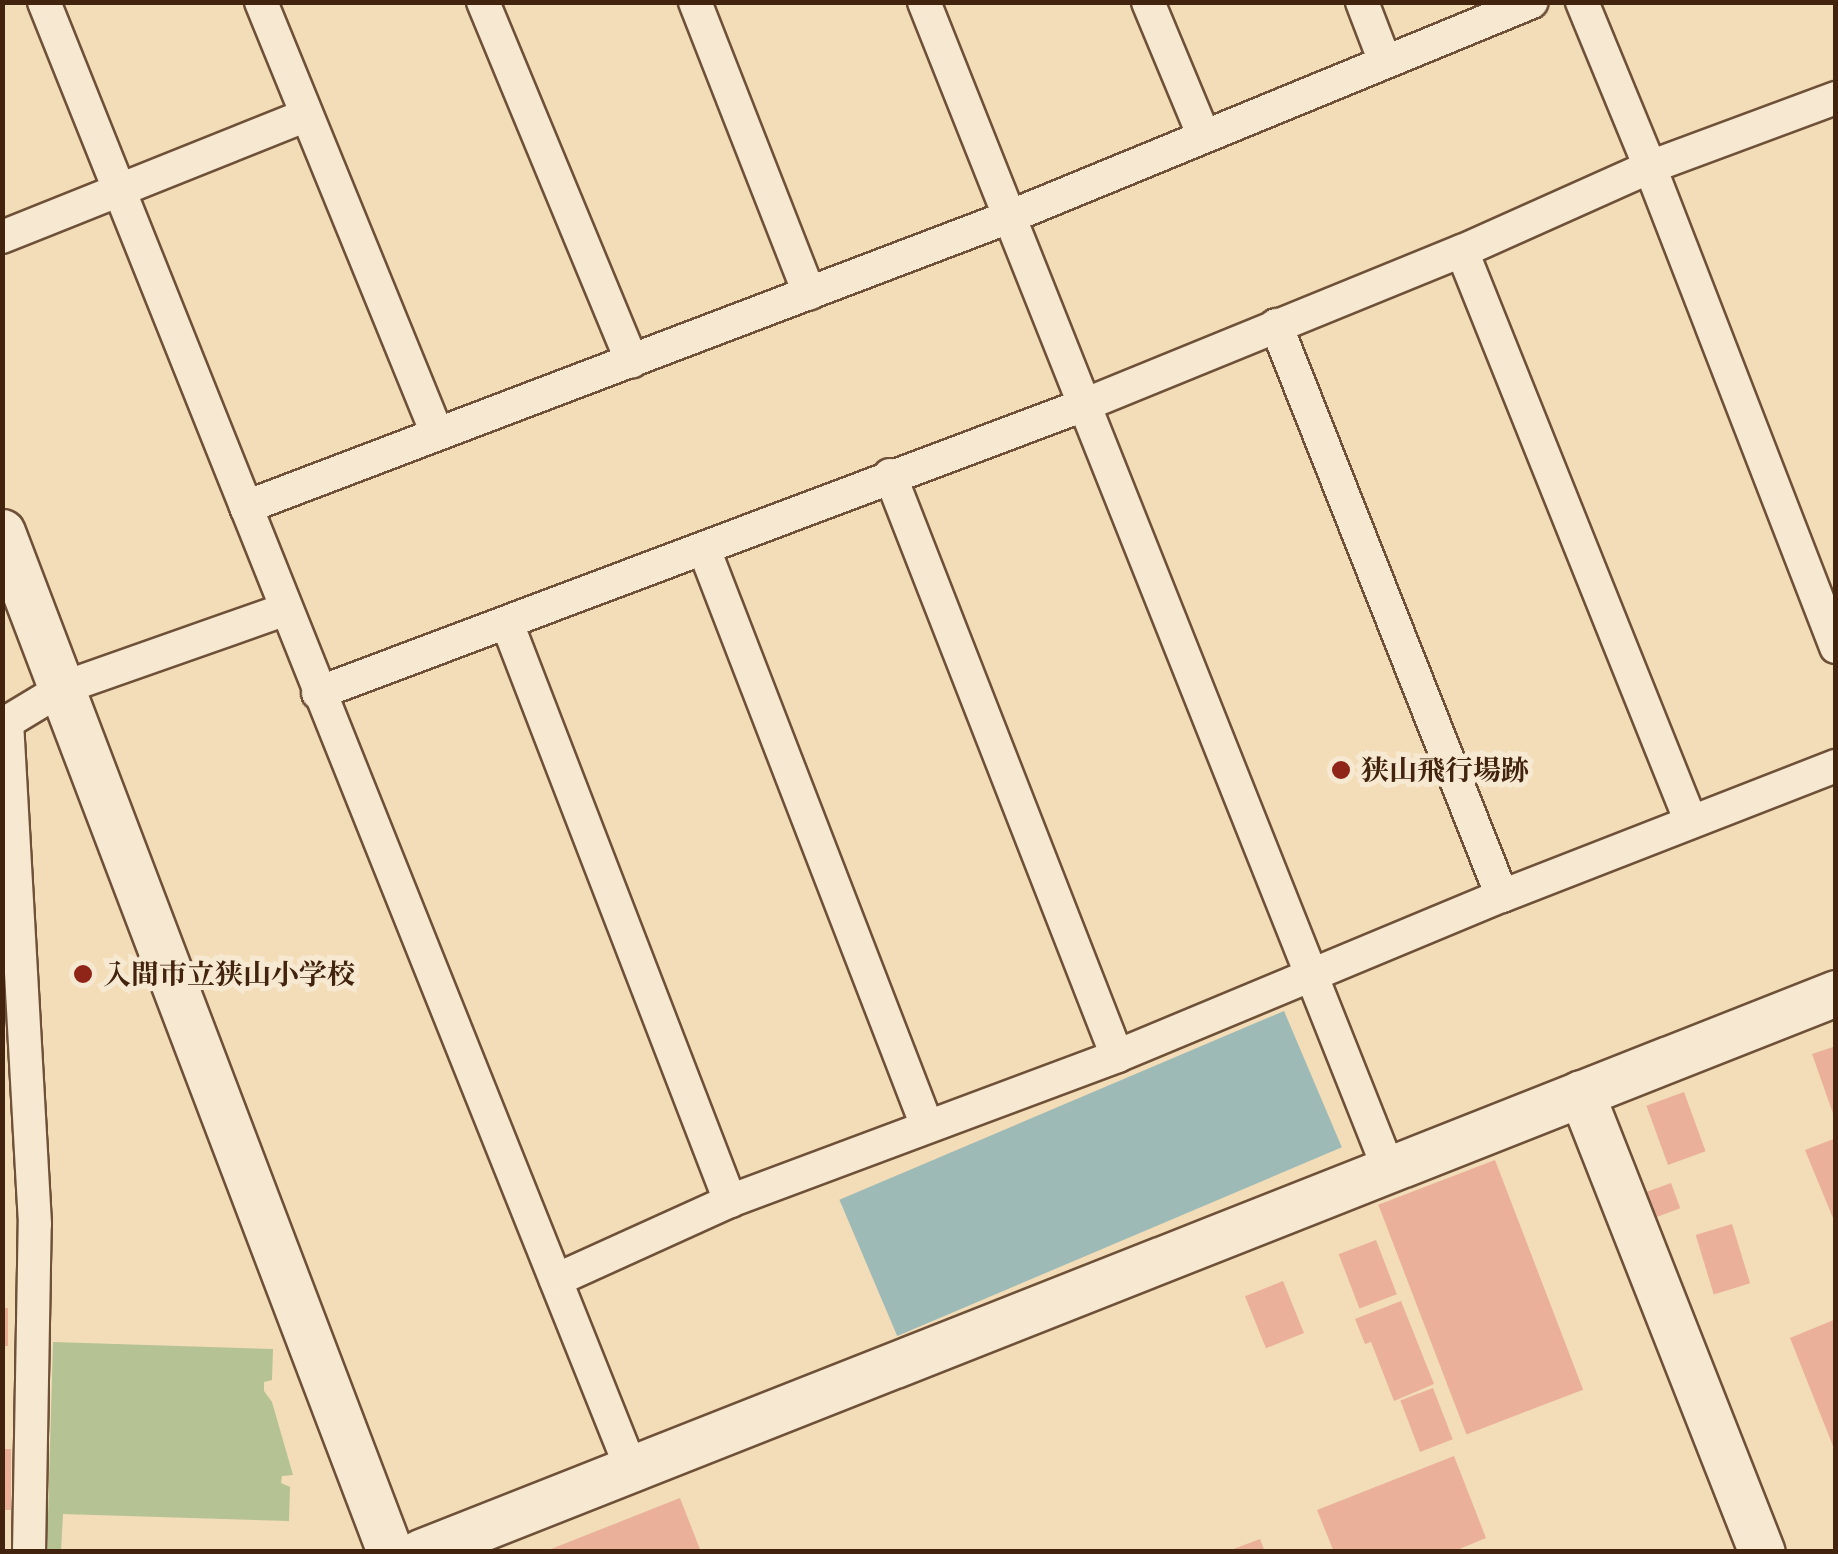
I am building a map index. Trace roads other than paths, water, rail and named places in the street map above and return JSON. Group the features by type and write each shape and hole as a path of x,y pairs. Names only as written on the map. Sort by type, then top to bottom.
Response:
{"street":[{"path":"44,2 632,1468"},
{"path":"261,2 437,434"},
{"path":"483,2 632,361"},
{"path":"696,2 809,293"},
{"path":"924,2 1390,1170"},
{"path":"1148,2 1203,134"},
{"path":"1362,2 1385,62"},
{"path":"246,507 1009,217 1203,134 1532,2"},
{"path":"1582,2 1836,647"},
{"path":"318,692 1084,405 1462,251 1650,167 1836,98"},
{"path":"2,237 307,115"},
{"path":"1462,251 1691,822"},
{"path":"1276,326 1502,896"},
{"path":"890,475 1117,1056"},
{"path":"2,532 390,1552"},
{"path":"704,549 928,1126"},
{"path":"28,1552 35,1224 7,722 64,687 286,609"},
{"path":"506,623 730,1201"},
{"path":"556,1280 730,1201 1117,1056 1502,896 1836,766"},
{"path":"421,1552 1836,993"},
{"path":"1581,1093 1762,1552"}],"water":[{"path":"1284,1011 1342,1147 897,1336 839,1200"}],"place":[{"name":"狭山飛行場跡","path":"1341,770"},
{"name":"入間市立狭山小学校","path":"83,974"}]}
